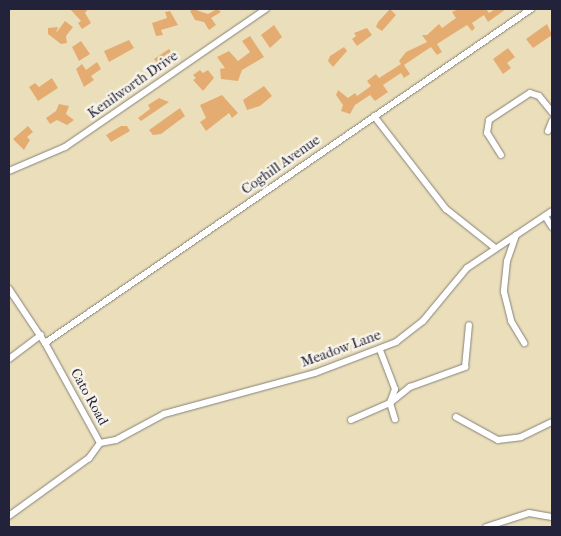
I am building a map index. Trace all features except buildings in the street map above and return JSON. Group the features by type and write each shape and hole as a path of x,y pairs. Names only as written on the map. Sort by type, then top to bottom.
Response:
{"street":[{"name":"Kenilworth Drive","path":"9,171 65,147 266,9"},
{"name":"Coghill Avenue","path":"46,343 531,9"},
{"path":"501,155 487,133 489,120 530,93 539,96 552,112"},
{"path":"374,116 456,220 495,248"},
{"path":"548,131 552,121"},
{"name":"Meadow Lane","path":"100,443 116,440 164,414 315,373 380,350 409,335 467,268 552,211"},
{"path":"545,216 552,227"},
{"path":"517,235 507,261 504,292 511,321 524,342"},
{"name":"Cato Road","path":"9,289 46,343 100,443 89,458 9,516"},
{"path":"351,420 390,403 410,386 465,366 469,325"},
{"path":"9,359 40,335"},
{"path":"380,350 394,389 390,403 395,420"},
{"path":"456,417 489,438 505,440 552,422"},
{"path":"486,527 529,513 552,517"}]}
